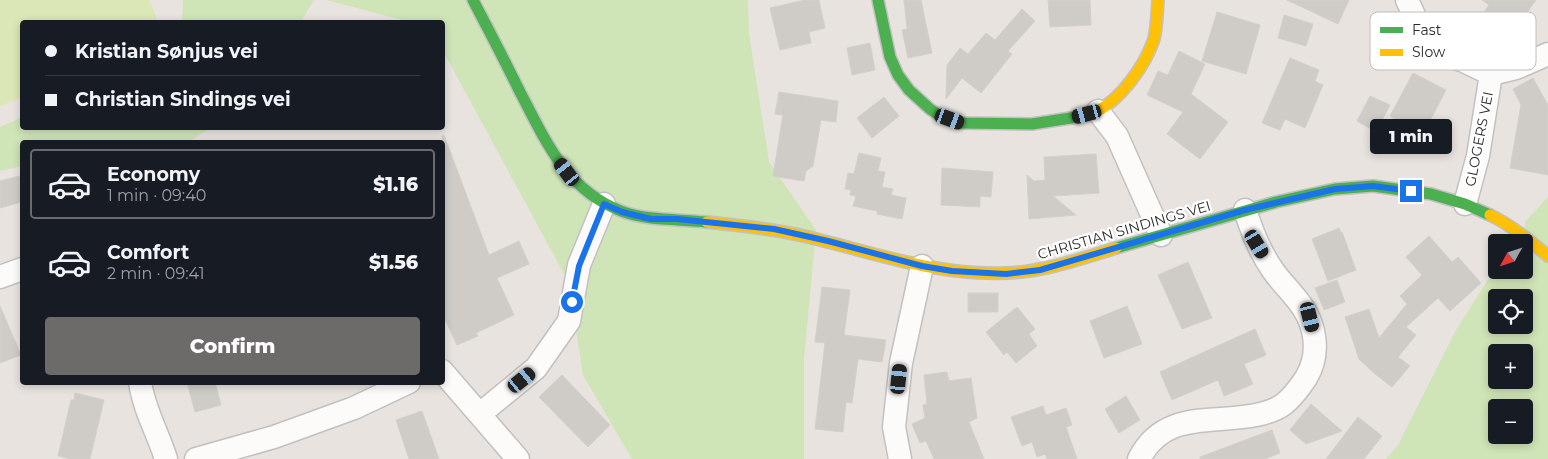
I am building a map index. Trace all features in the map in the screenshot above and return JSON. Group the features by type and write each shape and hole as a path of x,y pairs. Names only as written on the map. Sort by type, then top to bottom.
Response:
{"street":[{"name":"CHRISTIAN SINDINGS VEI","path":"473,0 552,153 567,172 585,192 604,204 622,212 651,219 677,219 774,229 922,266 971,273 1006,274 1040,270 1245,210 1335,189 1373,186 1431,194 1465,204 1500,220 1548,256"},
{"path":"878,0 890,57 898,75 909,90 939,115 960,123 1032,124 1077,117 1098,111 1121,92 1143,63 1154,38 1158,0"},
{"name":"GLOGERS VEI","path":"1407,0 1412,12"},
{"name":"GLOGERS VEI","path":"1536,59 1548,54"},
{"name":"GLOGERS VEI","path":"1483,70 1491,74 1508,70"},
{"name":"GLOGERS VEI","path":"1465,204 1478,156 1491,74"},
{"path":"1098,111 1117,136 1161,235"},
{"path":"480,414 536,368 569,321 579,266 604,204"},
{"path":"1139,459 1144,449 1157,436 1169,428 1194,421 1240,418 1268,412 1284,404 1300,388 1312,368 1316,348 1310,317 1272,270 1257,244 1245,210"},
{"path":"900,459 894,427 901,363 922,266"},
{"path":"0,277 20,270"},
{"path":"445,374 518,459"},
{"path":"141,385 151,422 166,459"},
{"path":"196,459 274,437 345,412 403,385"}],"green space":[{"path":"0,0 149,0 157,20 20,20 20,98 0,106"},
{"path":"183,0 314,0 302,20 182,20"},
{"path":"327,0 748,0 749,34 769,162 816,230 804,359 804,459 632,459 583,375 569,283 445,55 445,20 402,20"},
{"path":"20,118 20,130 207,130 192,140 20,140 20,166 0,171 0,127"},
{"path":"1548,197 1548,459 1386,459 1398,445 1456,330 1488,279 1533,279 1533,234 1525,234 1525,222"}],"building":[{"path":"805,0 819,0 825,28 809,32 811,43 780,50 770,8"},
{"path":"904,0 921,0 932,53 908,58 902,30 907,29"},
{"path":"1048,0 1090,0 1091,25 1050,27"},
{"path":"1287,0 1349,0 1338,24"},
{"path":"1482,0 1536,0 1527,12 1484,12 1489,5"},
{"path":"1022,9 1035,21 1008,51 1012,54 981,93 962,78 946,99 947,65 960,48 968,54 986,33 995,40"},
{"path":"1217,12 1260,25 1246,74 1202,61"},
{"path":"1284,15 1313,24 1306,46 1278,38"},
{"path":"870,43 875,70 852,75 847,48"},
{"path":"1179,51 1205,64 1191,94 1228,122 1200,159 1167,134 1183,112 1147,95 1158,71 1168,75"},
{"path":"1290,58 1319,70 1315,81 1323,85 1305,128 1285,119 1280,130 1262,123"},
{"path":"1413,73 1446,90 1423,134 1390,116"},
{"path":"1533,78 1548,105 1548,175 1510,168 1521,105 1513,89"},
{"path":"779,92 838,101 836,122 821,120 813,166 806,171 804,181 773,176 783,115 775,114"},
{"path":"1370,96 1390,105 1376,132 1357,121"},
{"path":"884,97 899,116 872,138 857,118"},
{"path":"444,135 489,255 519,241 529,264 497,278 514,315 476,333 478,336 457,345 445,319 445,140 442,140"},
{"path":"859,153 881,158 878,171 885,172 882,187 893,189 891,195 906,198 902,219 877,214 877,211 853,206 856,196 850,195 851,190 845,189 848,173 854,174"},
{"path":"1096,154 1099,193 1053,196 1076,215 1029,219 1027,175 1034,181 1045,180 1044,157"},
{"path":"942,168 993,172 991,197 980,196 980,207 941,205"},
{"path":"20,176 20,203 0,208 0,181"},
{"path":"1339,228 1356,270 1328,281 1312,239"},
{"path":"1429,236 1452,262 1458,257 1481,283 1450,311 1438,298 1406,327 1416,335 1398,357 1410,366 1392,387 1359,359 1345,317 1369,309 1379,338 1407,304 1400,296 1422,275 1406,257"},
{"path":"1188,262 1212,318 1182,329 1158,275"},
{"path":"1337,280 1345,302 1324,310 1315,288"},
{"path":"822,287 850,290 844,335 886,340 882,362 858,359 852,403 846,402 843,432 815,429 825,343 815,342"},
{"path":"968,293 998,293 998,312 968,312"},
{"path":"0,306 20,355 0,363"},
{"path":"1127,306 1142,344 1104,358 1090,321"},
{"path":"1017,307 1035,329 1029,334 1037,346 1016,363 1007,352 1004,355 986,332"},
{"path":"1255,329 1266,355 1244,364 1253,384 1224,396 1218,380 1172,400 1160,372"},
{"path":"947,372 949,381 971,378 977,418 969,422 984,459 934,459 926,441 920,443 912,424 925,418 923,405 927,404 924,375"},
{"path":"562,375 610,425 588,447 539,397"},
{"path":"188,385 216,385 221,405 195,412"},
{"path":"75,393 104,400 90,459 71,459 58,456 71,400 74,400"},
{"path":"1126,396 1140,420 1119,433 1105,409"},
{"path":"1311,404 1342,431 1306,444 1290,430"},
{"path":"1043,406 1046,415 1066,408 1072,425 1066,427 1077,459 1047,459 1045,454 1037,457 1032,442 1022,446 1011,417"},
{"path":"422,411 439,459 409,459 396,420"},
{"path":"1358,417 1382,436 1364,459 1326,459"},
{"path":"1272,430 1280,453 1265,459 1200,459 1200,457"}],"traffic: fast":[{"path":"473,0 539,128 559,162 571,177 602,202 621,211 641,217 707,222"},
{"path":"878,0 890,57 898,75 909,90 939,115 960,123 1032,124 1096,112"},
{"path":"1116,248 1276,202 1335,189 1373,186 1431,194 1465,204 1490,215"}],"traffic: slow":[{"path":"1096,112 1123,90 1145,60 1154,39 1158,0"},
{"path":"1490,215 1513,228 1548,256"},
{"path":"707,222 792,234 935,268 982,273 1034,270 1116,248"}],"route":[{"path":"572,302 579,266 604,204 622,212 651,219 677,219 774,229 922,266 971,273 1006,274 1040,270 1094,256 1245,210 1335,189 1373,186 1411,191"}]}
